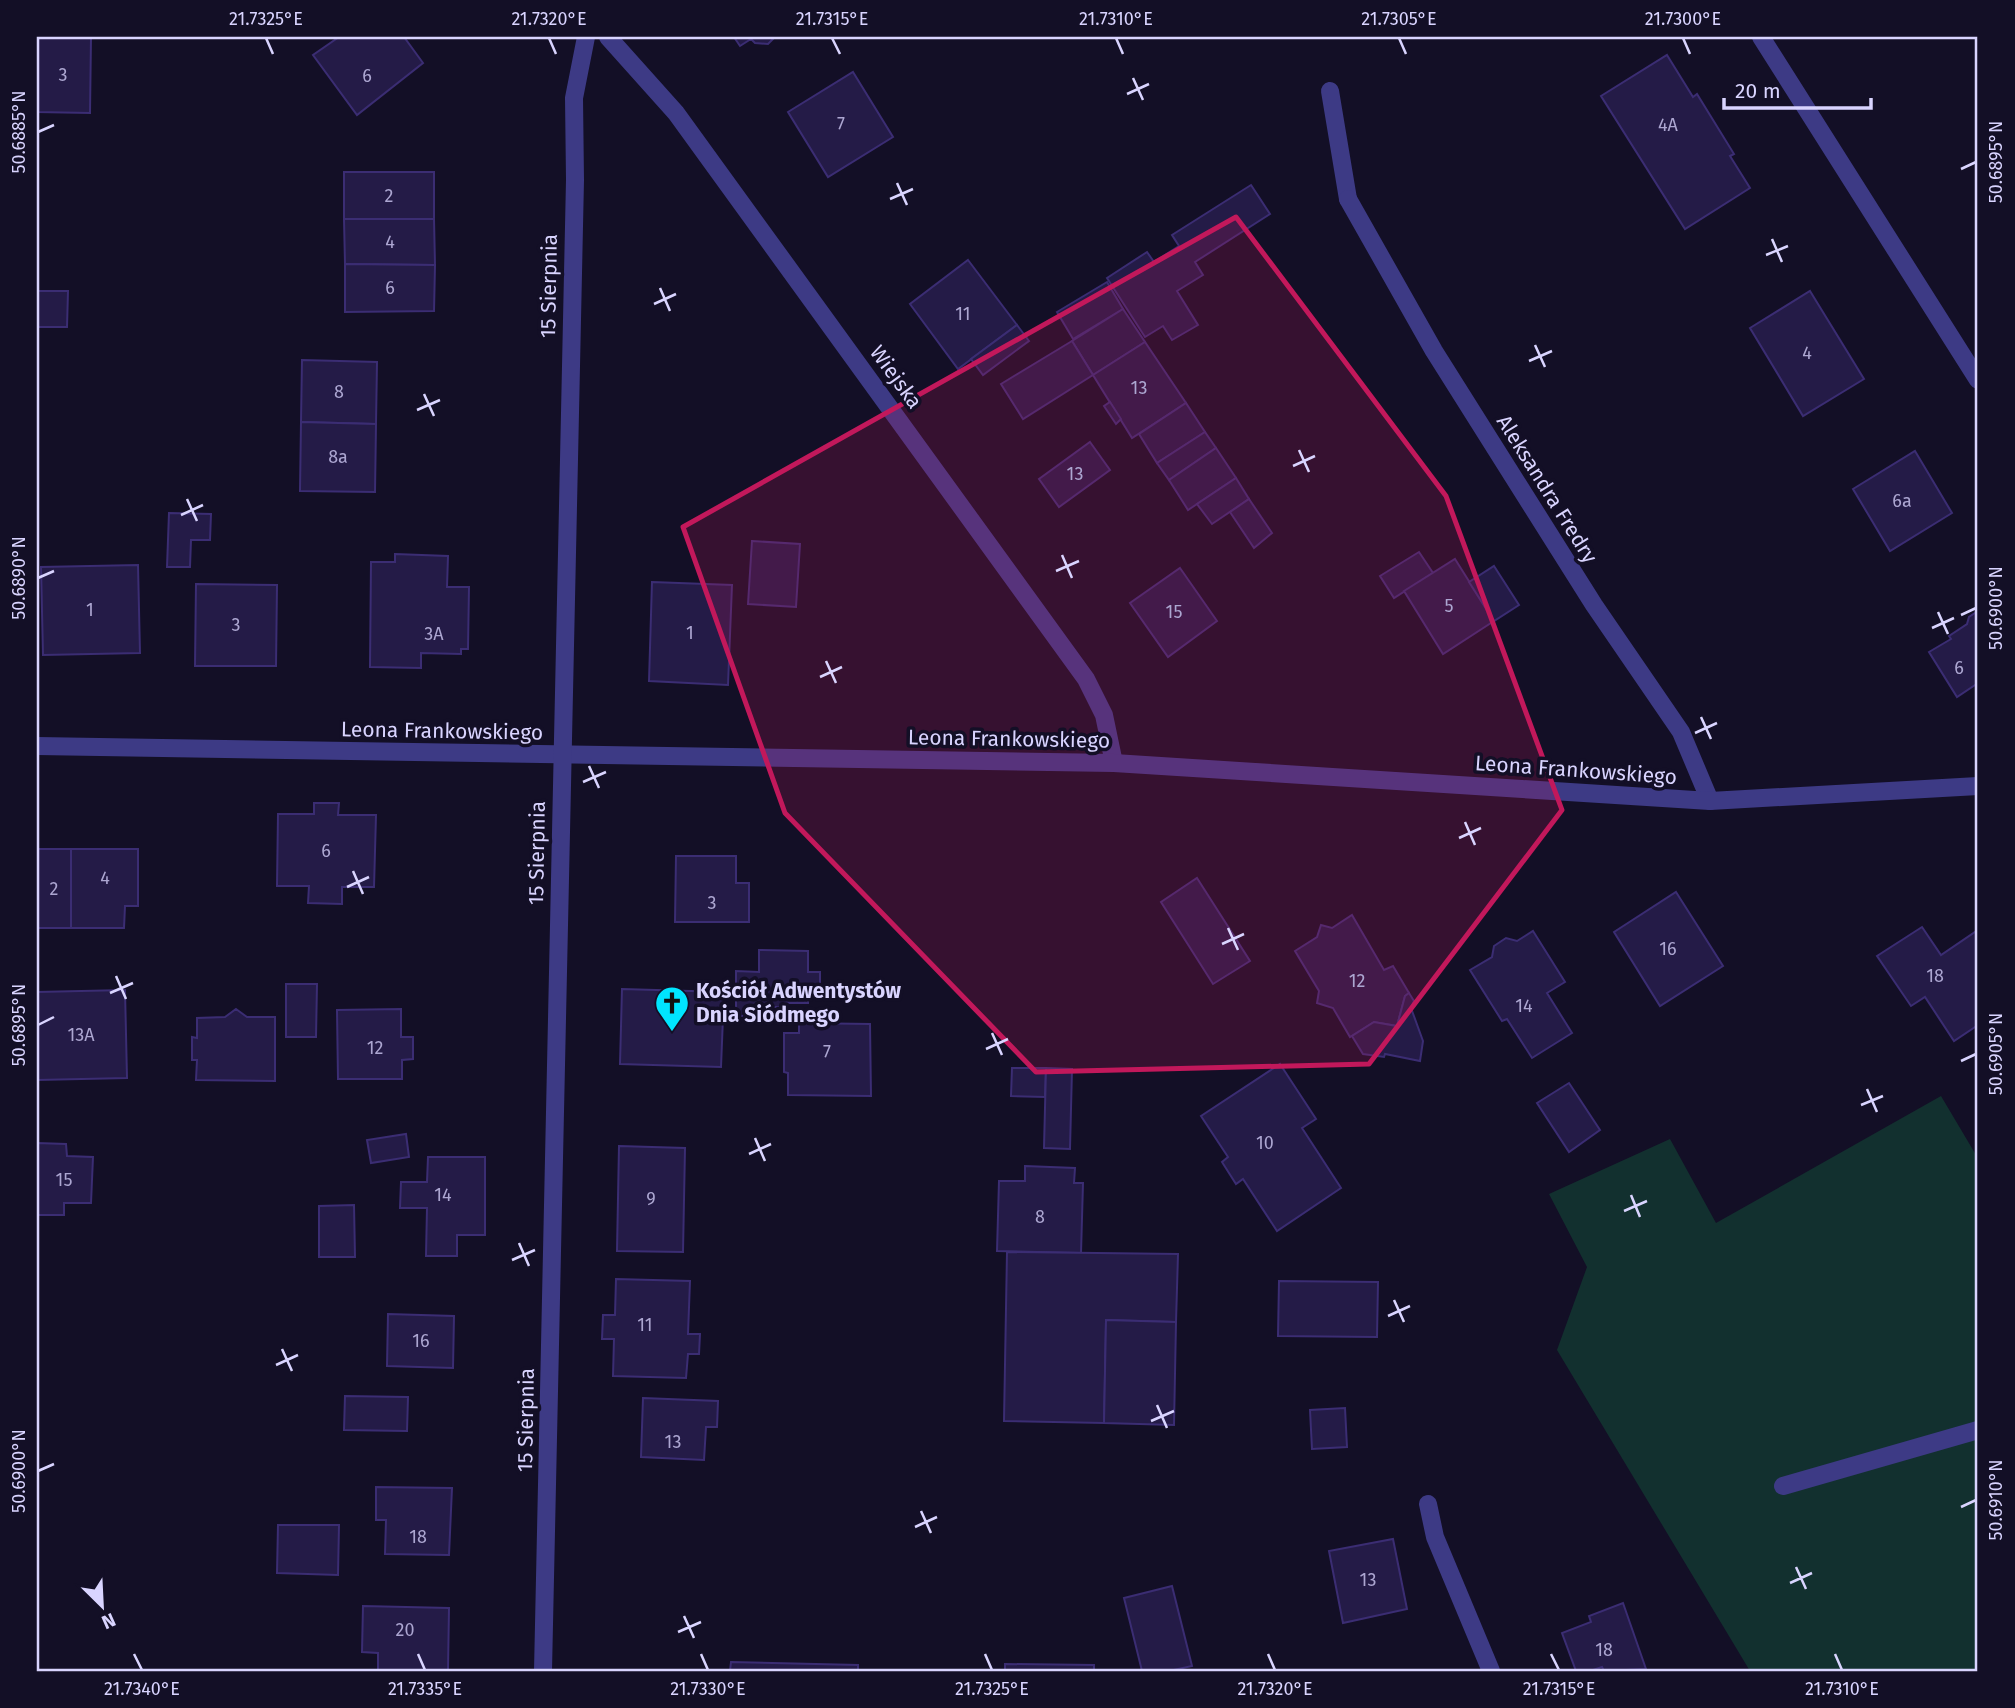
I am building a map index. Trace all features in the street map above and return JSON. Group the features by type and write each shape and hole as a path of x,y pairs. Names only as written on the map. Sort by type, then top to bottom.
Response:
{"street":[{"name":"15 Sierpnia","path":"543,1671 574,208 574,98 586,37"},
{"name":"Wiejska","path":"608,37 676,113 1086,680 1104,715 1114,763"},
{"path":"1760,37 1978,380"},
{"name":"Aleksandra Fredry","path":"1330,91 1348,199 1434,351 1594,605 1681,732 1710,801"},
{"name":"Leona Frankowskiego","path":"37,746 1114,763 1710,801 1978,786"},
{"path":"1783,1486 1978,1430"},
{"path":"1428,1504 1435,1537 1491,1671"}],"highlighted area":[{"path":"1236,217 1446,496 1562,810 1369,1064 1036,1072 785,813 683,527"}],"green space":[{"path":"1941,1096 1976,1155 1978,1154 1978,1671 1750,1671 1557,1350 1587,1267 1549,1194 1670,1139 1716,1223"}],"building":[{"path":"37,37 91,37 90,113 37,112"},
{"path":"339,37 404,37 423,63 357,115 313,55"},
{"path":"734,37 775,37 768,44 755,43 751,39 740,46"},
{"path":"1667,55 1693,97 1697,94 1734,154 1730,156 1750,188 1685,229 1601,96"},
{"path":"853,72 893,137 828,177 788,112"},
{"path":"344,172 434,172 434,219 344,219"},
{"path":"1251,185 1270,214 1195,262 1203,275 1177,291 1198,325 1172,340 1163,326 1145,337 1107,278 1147,252 1154,262 1179,246 1172,235"},
{"path":"344,219 434,219 435,265 345,264"},
{"path":"968,260 1017,325 958,369 910,304"},
{"path":"345,264 435,265 434,311 345,312"},
{"path":"1107,282 1123,309 1073,339 1057,312"},
{"path":"37,291 68,291 67,327 37,327"},
{"path":"1810,291 1864,379 1803,416 1750,328"},
{"path":"1123,309 1145,342 1093,375 1072,341"},
{"path":"1017,325 1029,341 983,375 971,359"},
{"path":"1072,341 1093,375 1023,419 1001,384"},
{"path":"1145,342 1186,403 1132,438 1093,375"},
{"path":"302,360 377,362 376,424 301,422"},
{"path":"1110,402 1121,419 1116,424 1104,406"},
{"path":"1186,403 1205,432 1157,463 1139,434"},
{"path":"301,422 376,424 375,492 300,491"},
{"path":"1205,432 1216,448 1169,480 1157,463"},
{"path":"1090,442 1110,470 1059,507 1039,479"},
{"path":"1216,448 1236,478 1188,510 1169,480"},
{"path":"1915,451 1952,513 1890,551 1853,489"},
{"path":"1236,478 1249,499 1212,524 1197,504"},
{"path":"1249,499 1272,533 1254,548 1230,512"},
{"path":"169,513 211,514 210,540 191,540 190,567 167,567"},
{"path":"752,541 800,544 796,607 748,604"},
{"path":"1419,552 1433,573 1394,598 1380,576"},
{"path":"395,554 448,556 447,587 469,587 468,649 461,649 461,654 421,653 421,668 370,667 371,562 395,562"},
{"path":"1455,559 1494,621 1443,654 1404,591"},
{"path":"138,565 140,653 43,655 41,567"},
{"path":"1494,566 1519,605 1494,621 1469,582"},
{"path":"1180,568 1217,621 1168,657 1130,603"},
{"path":"652,582 732,585 728,685 649,681"},
{"path":"196,584 277,585 276,666 195,666"},
{"path":"1978,611 1978,683 1957,697 1929,652 1951,639 1949,636 1967,624 1969,617"},
{"path":"314,803 339,803 338,815 376,815 374,887 342,887 342,904 308,903 309,886 277,886 278,814 314,814"},
{"path":"37,849 71,849 71,928 37,928"},
{"path":"71,849 138,849 138,906 125,906 124,928 71,928"},
{"path":"676,856 736,856 736,883 749,883 749,922 675,922"},
{"path":"1197,878 1250,961 1213,984 1161,902"},
{"path":"1676,892 1723,966 1660,1006 1614,932"},
{"path":"1352,915 1384,970 1393,966 1409,993 1405,996 1397,1026 1374,1022 1350,1037 1333,1008 1317,1003 1319,991 1295,951 1317,937 1321,925 1332,928"},
{"path":"1922,927 1941,955 1978,930 1978,1025 1954,1041 1925,997 1911,1006 1877,956"},
{"path":"1533,931 1565,982 1547,993 1572,1033 1532,1058 1507,1019 1502,1021 1470,970 1492,957 1494,946 1506,938 1517,941"},
{"path":"759,950 808,951 808,972 820,972 820,989 808,989 808,1003 763,1007 762,1016 736,1016 736,971 759,972"},
{"path":"286,984 317,984 316,1037 286,1037"},
{"name":"Kościół Adwentystów Dnia Siódmego","path":"622,989 724,992 721,1067 620,1064"},
{"path":"125,990 127,1078 37,1080 37,992"},
{"path":"1409,993 1414,1001 1411,1008 1423,1041 1420,1061 1385,1054 1384,1057 1363,1054 1352,1036 1374,1022 1397,1026 1405,996"},
{"path":"236,1009 247,1017 275,1017 275,1081 196,1080 197,1060 192,1060 192,1037 197,1038 197,1018 225,1017"},
{"path":"401,1009 401,1037 413,1037 413,1059 402,1060 402,1079 338,1079 337,1010"},
{"path":"799,1023 870,1024 871,1096 788,1095 788,1073 784,1072 784,1033 799,1033"},
{"path":"1280,1064 1316,1119 1302,1128 1341,1188 1277,1231 1243,1179 1236,1184 1222,1162 1228,1157 1201,1116"},
{"path":"1012,1068 1046,1068 1045,1097 1011,1096"},
{"path":"1046,1068 1072,1069 1070,1149 1044,1148"},
{"path":"1569,1083 1600,1130 1569,1152 1537,1103"},
{"path":"406,1134 409,1157 371,1163 367,1140"},
{"path":"37,1143 66,1144 67,1156 93,1157 91,1203 64,1203 64,1215 37,1215"},
{"path":"619,1146 685,1148 683,1252 617,1251"},
{"path":"428,1157 485,1157 485,1235 457,1235 457,1256 426,1256 427,1208 400,1208 401,1182 427,1182"},
{"path":"1025,1166 1075,1168 1074,1183 1083,1183 1081,1253 997,1251 999,1181 1025,1181"},
{"path":"354,1205 355,1257 319,1257 319,1206"},
{"path":"1007,1252 1178,1254 1176,1322 1106,1320 1104,1423 1004,1421"},
{"path":"616,1279 690,1281 688,1334 700,1334 699,1354 688,1354 686,1378 613,1376 614,1339 602,1339 603,1315 615,1315"},
{"path":"1279,1281 1378,1282 1377,1337 1278,1336"},
{"path":"388,1314 454,1316 453,1368 387,1366"},
{"path":"1106,1320 1176,1322 1174,1425 1104,1423"},
{"path":"345,1396 408,1397 407,1431 344,1430"},
{"path":"643,1398 718,1401 717,1427 706,1427 704,1460 641,1457"},
{"path":"1345,1408 1347,1447 1312,1449 1310,1410"},
{"path":"376,1487 452,1488 449,1555 385,1554 386,1520 376,1520"},
{"path":"278,1525 339,1525 338,1575 277,1573"},
{"path":"1393,1539 1407,1609 1343,1623 1329,1551"},
{"path":"1172,1586 1192,1666 1169,1671 1142,1671 1124,1598"},
{"path":"1623,1603 1646,1669 1604,1671 1602,1667 1590,1671 1576,1671 1562,1633 1591,1622 1589,1616"},
{"path":"363,1606 449,1608 448,1671 378,1671 378,1653 362,1652"},
{"path":"731,1662 858,1665 858,1671 730,1671"},
{"path":"1005,1664 1094,1665 1094,1671 1005,1671"}],"place":[{"name":"Kościół Adwentystów Dnia Siódmego","path":"672,1033"}]}
